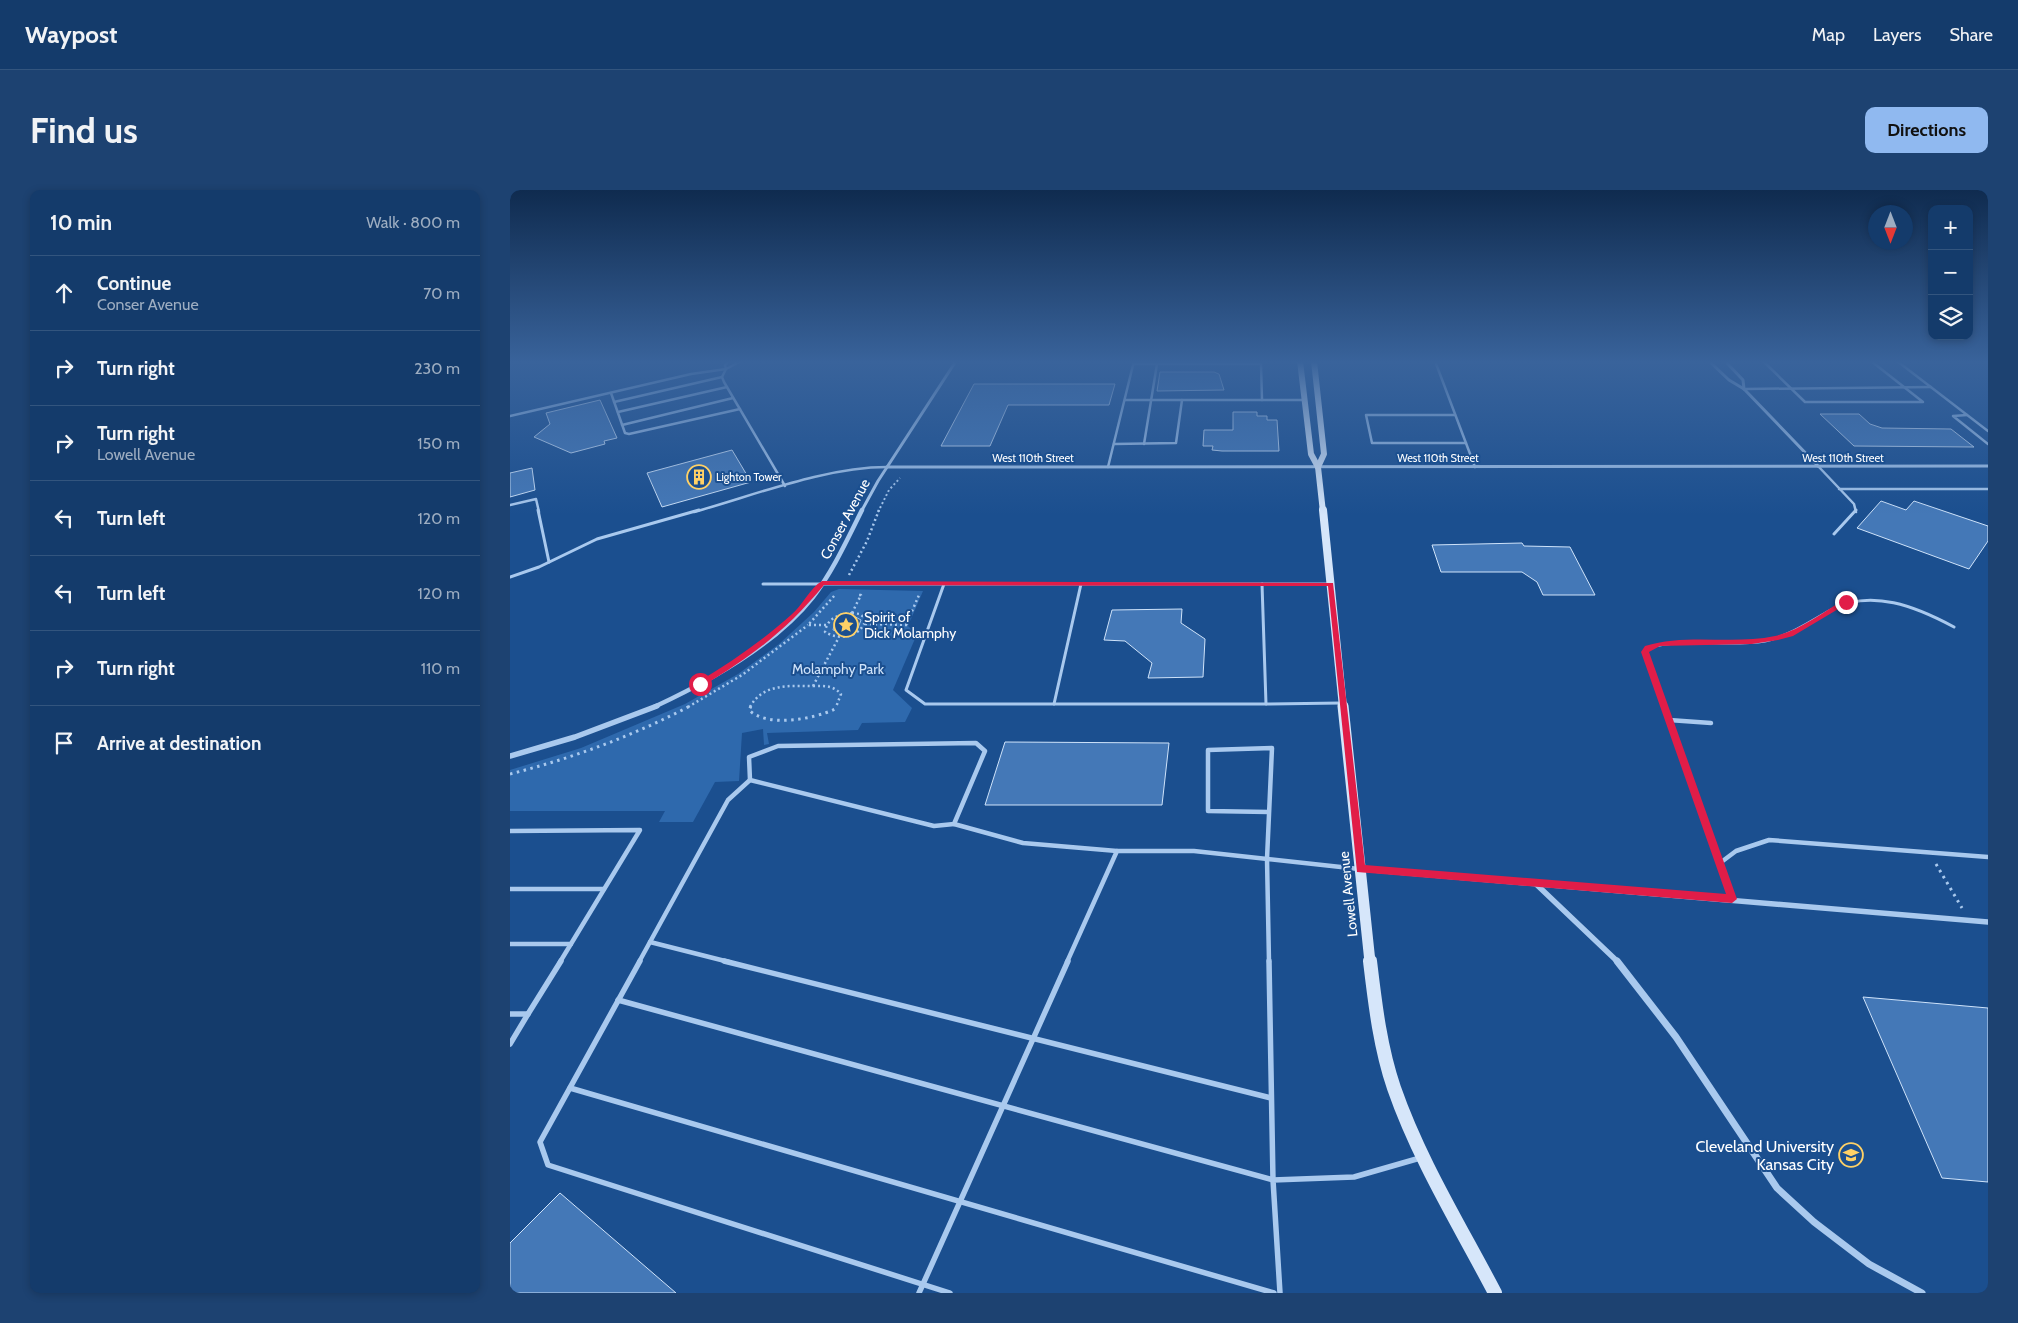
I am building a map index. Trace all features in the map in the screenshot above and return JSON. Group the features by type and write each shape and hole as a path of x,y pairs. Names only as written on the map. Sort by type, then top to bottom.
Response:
{"street":[{"name":"Conser Avenue","path":"510,756 557,744 608,727 657,706 739,661 772,636 797,614 822,583 887,467 922,412"},
{"name":"Lowell Avenue","path":"1305,412 1310,454 1318,467 1376,1016 1394,1086 1423,1157 1495,1293"},
{"name":"Lowell Avenue","path":"1318,467 1324,454 1320,412"},
{"path":"1767,412 1818,466"},
{"name":"West 110th Street","path":"887,467 1988,466"},
{"path":"1360,869 1988,922"},
{"path":"1535,884 1626,968 1676,1037 1776,1188 1814,1222 1869,1264 1922,1293"}],"lane":[{"path":"510,416 525,412"},
{"path":"618,412 625,433 636,434 726,412"},
{"path":"622,425 673,412"},
{"path":"742,412 785,486"},
{"path":"1108,467 1121,412"},
{"path":"1144,444 1150,412"},
{"path":"1114,444 1176,444 1180,412"},
{"path":"1988,431 1967,414 1953,416 1988,444"},
{"path":"1466,442 1372,442 1366,415 1455,415 1466,442 1475,467"},
{"path":"1818,466 1854,504 1856,512 1834,534"},
{"path":"510,577 549,562 597,539 839,471 864,467 887,467"},
{"path":"1839,489 1988,489"},
{"path":"510,505 536,498 549,562"},
{"path":"763,584 1331,584"},
{"path":"944,584 906,690 925,704 1343,703"},
{"path":"1054,704 1081,584"},
{"path":"1262,584 1266,704"},
{"path":"1732,899 1645,652 1652,645 1752,642 1778,638 1790,634 1846,602 1863,599 1891,602 1954,627"},
{"path":"1669,720 1711,723"},
{"path":"750,780 748,757 778,746 976,743 985,751 954,824"},
{"path":"1269,812 1208,811 1208,750 1272,748 1267,859 1273,1180 1280,1293"},
{"path":"750,780 934,826 954,824 1023,843 1117,850 1194,851 1360,869"},
{"path":"750,780 728,800 540,1142 548,1166 950,1293"},
{"path":"510,831 640,830 510,1044"},
{"path":"1720,863 1728,855 1745,846 1769,840 1988,857"},
{"path":"919,1293 1117,850"},
{"path":"510,889 604,889"},
{"path":"650,942 1271,1098"},
{"path":"510,944 571,944"},
{"path":"618,1000 1273,1180 1354,1177 1423,1157"},
{"path":"510,1014 528,1014"},
{"path":"570,1088 1274,1293"}],"path":[{"path":"826,625 808,625 835,596 844,583 868,538 873,522 887,494 899,478 906,476"},
{"path":"835,596 844,595"},
{"path":"852,595 861,595 852,613"},
{"path":"865,624 864,616 852,613 835,617 826,625 825,632 828,635 839,637 853,634 865,624 907,625 919,596"},
{"path":"813,686 839,637"},
{"path":"813,686 830,686 838,689 841,694 835,709 818,717 766,719 756,717 749,710 758,695 771,688 813,686"},
{"path":"1929,852 1970,920"}],"green space":[{"name":"Molamphy Park","path":"839,589 923,591 908,626 917,634 893,690 912,708 905,722 862,723 858,730 767,733 769,744 764,745 763,729 742,733 739,781 715,782 693,822 659,822 665,811 510,811 510,770 581,748 685,704 738,674 779,644 814,612 831,592"}],"shaded area":[{"path":"852,615 861,620 858,628 845,633 833,630 835,621"}],"building":[{"path":"606,412 617,438 604,441 605,444 571,453 534,437 550,424 546,413"},
{"path":"959,412 1005,412 990,446 941,446"},
{"path":"1233,412 1257,412 1257,416 1267,416 1267,420 1277,420 1279,451 1222,451 1212,450 1213,446 1203,446 1204,430 1233,430"},
{"path":"1820,414 1859,414 1870,424 1882,428 1951,429 1974,447 1854,446"},
{"name":"Lighton Tower","path":"732,450 751,482 662,507 647,473"},
{"path":"532,468 535,490 510,497 510,473"},
{"path":"1881,501 1906,510 1914,501 1988,526 1988,541 1969,569 1857,528"},
{"path":"1522,543 1524,546 1570,547 1595,595 1543,595 1537,582 1522,572 1441,572 1432,545"},
{"path":"1182,609 1181,623 1205,639 1203,677 1148,678 1152,663 1125,641 1104,640 1112,610"},
{"path":"1005,742 1169,743 1162,805 985,805"},
{"path":"1863,997 1988,1008 1988,1182 1942,1178"},
{"path":"560,1193 676,1293 510,1293 510,1243"}],"place":[{"name":"Lighton Tower","path":"699,477"},
{"name":"Spirit of Dick Molamphy","path":"846,625"},
{"name":"Cleveland University Kansas City","path":"1851,1155"}],"route":[{"path":"700,684 739,661 772,636 797,614 817,592 822,583 1331,584 1360,869 1732,899 1645,652 1652,645 1660,644 1752,642 1778,638 1790,634 1846,602"}]}
